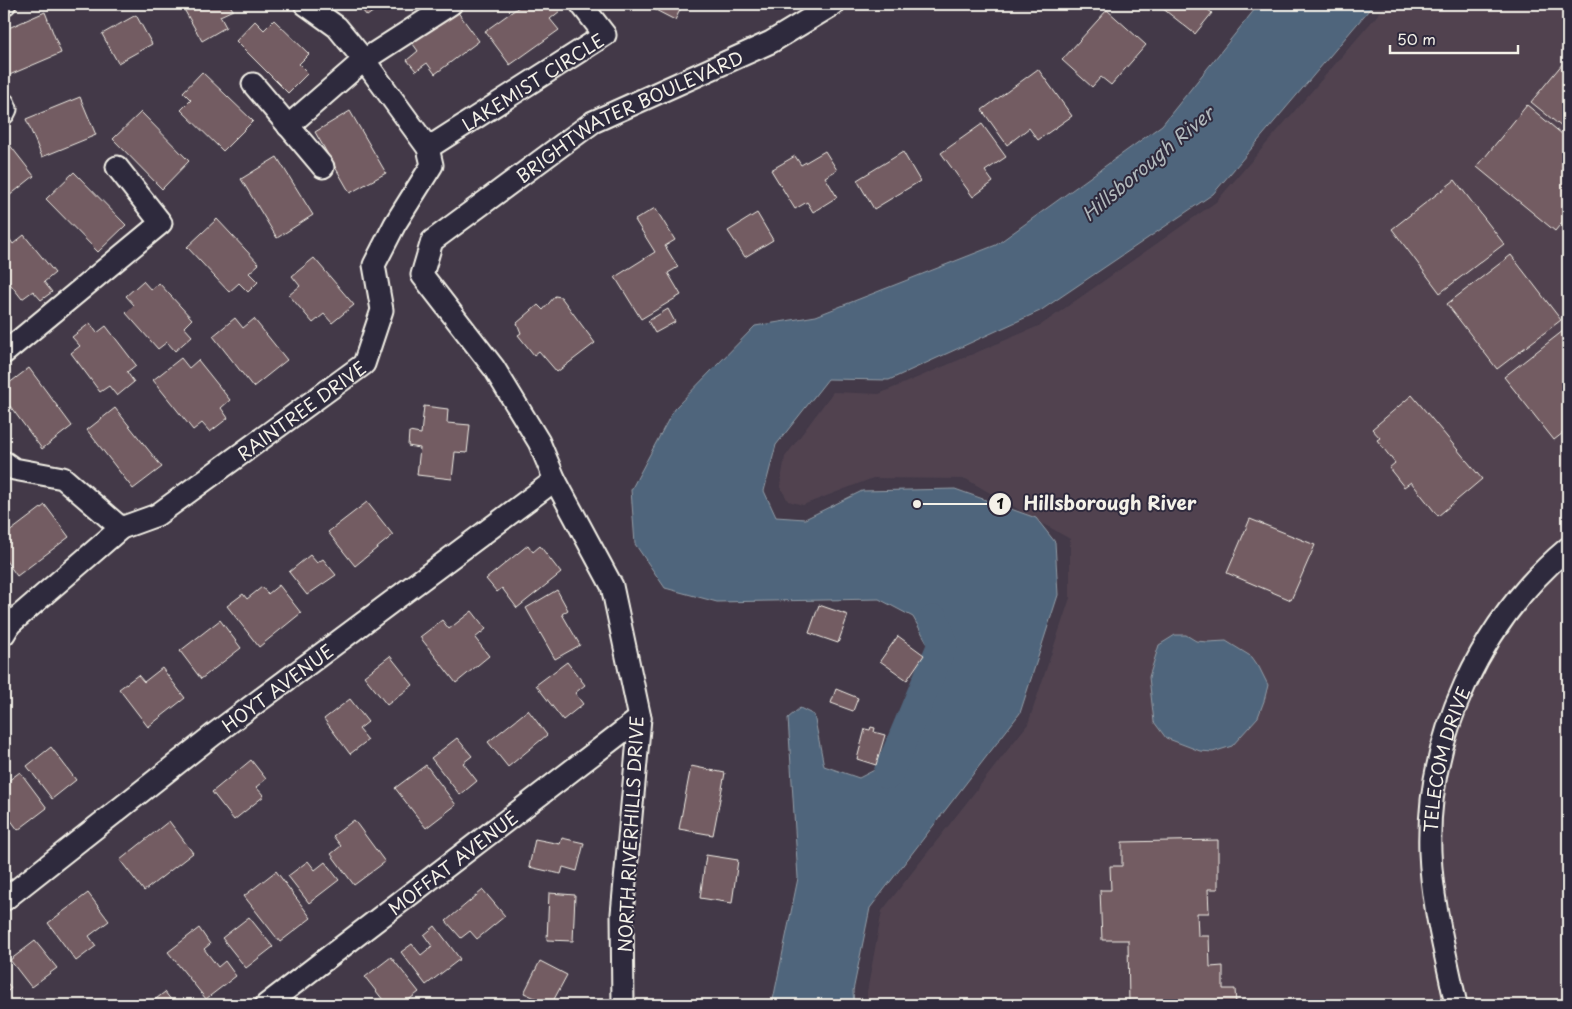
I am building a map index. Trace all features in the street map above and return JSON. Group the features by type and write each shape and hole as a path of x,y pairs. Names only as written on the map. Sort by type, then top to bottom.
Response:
{"street":[{"path":"305,4 336,28 364,60 428,148"},
{"path":"288,126 364,60 451,4"},
{"name":"LAKEMIST CIRCLE","path":"428,148 605,35 581,4"},
{"name":"BRIGHTWATER BOULEVARD","path":"432,241 593,122 771,42 834,4"},
{"path":"253,84 323,167"},
{"path":"4,104 6,109 4,113"},
{"name":"RAINTREE DRIVE","path":"121,528 157,515 364,364 382,310 374,265 395,224 432,165 428,148"},
{"path":"4,353 161,224 117,167"},
{"name":"NORTH RIVERHILLS DRIVE","path":"432,241 422,275 494,368 539,442 555,480 612,586 640,718 622,914 623,1005"},
{"path":"4,462 14,469 63,478 121,528 10,624 4,634"},
{"name":"HOYT AVENUE","path":"4,900 213,736 555,480"},
{"name":"TELECOM DRIVE","path":"1456,1005 1434,898 1430,820 1435,776 1450,723 1467,678 1508,609 1548,565 1568,548"},
{"name":"MOFFAT AVENUE","path":"266,1005 640,718"}],"shaded area":[{"path":"1387,4 1568,4 1568,1005 867,1005 867,992 882,911 1028,724 1070,598 1070,539 966,479 873,478 803,505 788,501 780,486 785,457 833,392 879,394 1041,325 1216,202"}],"water":[{"name":"Hillsborough River","path":"1259,4 1374,4 1213,194 1040,311 889,380 828,379 776,445 764,491 776,517 805,519 862,491 955,489 1036,518 1055,542 1058,595 1020,713 870,908 853,991 854,1005 772,1005 798,878 788,718 800,708 814,715 824,766 859,778 886,764 944,673 913,617 879,599 717,602 665,588 635,544 631,490 674,409 755,326 816,316 996,245 1162,125"},
{"path":"1175,635 1186,635 1196,641 1226,641 1252,657 1259,667 1268,685 1264,701 1258,717 1232,746 1213,752 1200,751 1166,738 1154,722 1149,677 1159,645"}],"building":[{"path":"181,4 229,4 233,10 220,16 226,27 202,41"},
{"path":"357,4 384,4 367,16"},
{"path":"523,4 555,4 560,11 550,19 559,30 510,65 485,31"},
{"path":"644,4 683,4 675,20"},
{"path":"1157,4 1203,4 1212,13 1195,34"},
{"path":"454,7 479,41 435,74 427,63 416,71 407,60 418,51 410,40"},
{"path":"1107,10 1146,45 1111,85 1101,77 1092,87 1062,60"},
{"path":"45,12 61,53 7,76 4,68 4,30"},
{"path":"136,15 152,44 118,63 102,34"},
{"path":"274,20 309,54 299,64 308,73 288,93 236,41 255,21 264,30"},
{"path":"1568,57 1568,132 1531,102"},
{"path":"1038,69 1072,116 1038,140 1029,128 1007,145 982,110"},
{"path":"202,72 253,121 223,151 181,110 191,100 183,92"},
{"path":"80,97 96,135 42,157 26,119"},
{"path":"1527,105 1568,139 1568,215 1555,231 1477,167"},
{"path":"350,111 386,173 350,193 315,132"},
{"path":"141,112 189,161 162,189 113,139"},
{"path":"982,124 1006,157 985,171 993,182 973,197 941,153"},
{"path":"9,144 34,176 4,200 4,147"},
{"path":"825,151 837,170 825,177 837,197 813,212 807,202 795,209 771,170 795,156 801,165"},
{"path":"903,152 920,181 874,209 857,180"},
{"path":"277,157 313,215 277,238 241,179"},
{"path":"74,172 126,225 98,252 46,199"},
{"path":"1455,180 1504,244 1440,293 1392,229"},
{"path":"655,208 675,240 665,246 678,267 668,273 681,295 641,319 615,277 655,252 635,220"},
{"path":"757,213 773,240 745,257 728,231"},
{"path":"217,219 259,264 249,273 258,282 248,292 239,283 229,292 187,247"},
{"path":"6,234 13,244 24,235 55,273 44,282 52,292 41,300 33,291 22,299 4,276"},
{"path":"1511,255 1561,320 1497,369 1447,304"},
{"path":"314,258 354,305 332,323 324,314 313,323 289,295 300,286 292,276"},
{"path":"143,281 151,290 159,283 192,319 184,327 192,336 175,351 167,342 158,349 126,313 134,305 126,296"},
{"path":"555,296 561,297 595,343 557,372 539,351 534,355 518,335 521,333 517,323 538,305 543,310"},
{"path":"668,309 675,322 655,333 648,321"},
{"path":"235,318 243,328 254,319 287,360 253,387 213,336"},
{"path":"90,323 97,333 106,326 136,365 127,372 134,382 117,396 109,386 100,392 71,353 80,346 72,337"},
{"path":"1568,327 1568,429 1554,440 1504,377"},
{"path":"181,358 189,368 198,360 230,400 221,408 228,418 210,432 202,423 193,430 153,380"},
{"path":"29,368 72,426 42,449 4,398 4,387"},
{"path":"1412,395 1482,479 1438,516 1411,482 1404,487 1389,468 1395,463 1377,440 1380,438 1372,429"},
{"path":"424,406 448,409 447,423 470,425 467,453 455,452 452,479 417,475 420,448 408,446 409,432 421,434"},
{"path":"115,408 162,467 133,489 87,430"},
{"path":"367,502 393,535 355,566 328,532"},
{"path":"45,505 69,537 17,576 4,558 4,536"},
{"path":"1250,519 1315,545 1291,600 1227,573"},
{"path":"528,545 533,552 540,546 561,573 517,608 502,588 497,592 486,579"},
{"path":"310,555 317,563 323,559 336,575 307,595 289,572"},
{"path":"279,585 301,613 259,647 227,606 243,594 247,599 262,587 268,594"},
{"path":"557,590 568,610 562,614 580,645 555,659 526,608"},
{"path":"819,605 848,615 838,643 809,633"},
{"path":"472,611 486,629 475,638 489,656 456,683 420,637 442,620 449,629"},
{"path":"220,620 241,648 201,679 180,651"},
{"path":"898,636 924,655 907,680 880,661"},
{"path":"390,656 413,685 387,705 364,676"},
{"path":"567,662 585,685 575,693 583,704 563,720 536,685"},
{"path":"162,668 185,698 148,727 119,689 138,675 144,682"},
{"path":"836,689 858,698 853,711 831,703"},
{"path":"350,699 368,722 359,729 368,740 350,754 324,719"},
{"path":"528,710 547,735 508,767 488,742"},
{"path":"871,727 875,728 874,732 885,735 876,765 857,759 865,729 870,730"},
{"path":"457,738 472,756 463,763 477,781 460,795 431,758"},
{"path":"51,747 76,780 52,799 27,766"},
{"path":"251,760 266,779 256,787 264,796 234,820 212,792"},
{"path":"426,765 456,805 426,828 395,788"},
{"path":"691,766 725,773 713,835 679,829"},
{"path":"20,772 47,808 18,830 4,811 4,798 7,796 4,791 4,784"},
{"path":"354,820 385,862 354,885 331,854 341,846 333,836"},
{"path":"169,821 193,853 144,891 120,860"},
{"path":"562,838 584,843 577,871 563,867 561,874 529,867 535,839 560,844"},
{"path":"1218,840 1218,889 1208,889 1209,913 1197,913 1198,936 1209,936 1210,967 1223,966 1223,989 1235,989 1236,1005 1129,1005 1128,940 1102,940 1100,890 1111,890 1110,866 1122,866 1122,842"},
{"path":"706,855 738,860 732,903 700,898"},
{"path":"308,861 315,870 325,862 339,880 309,903 288,876"},
{"path":"276,871 311,918 280,942 244,896"},
{"path":"483,890 505,916 477,939 470,931 461,938 446,921"},
{"path":"88,893 109,921 89,936 96,946 76,961 48,923"},
{"path":"549,893 575,895 573,941 547,940"},
{"path":"249,917 273,947 246,968 222,938"},
{"path":"435,926 460,959 426,985 401,952 412,944 421,955 432,946 424,935"},
{"path":"199,928 210,944 204,949 218,967 225,961 236,976 206,999 168,952"},
{"path":"35,941 57,968 31,987 10,960"},
{"path":"391,957 419,992 402,1005 387,1005 365,977"},
{"path":"540,961 567,975 551,1005 524,993"},
{"path":"4,979 11,988 4,995"},
{"path":"165,992 175,1005 148,1005"}],"waterway":[{"name":"Hillsborough River","path":"888,774 943,643 934,620"}],"place":[{"name":"Hillsborough River","path":"917,504"}]}
